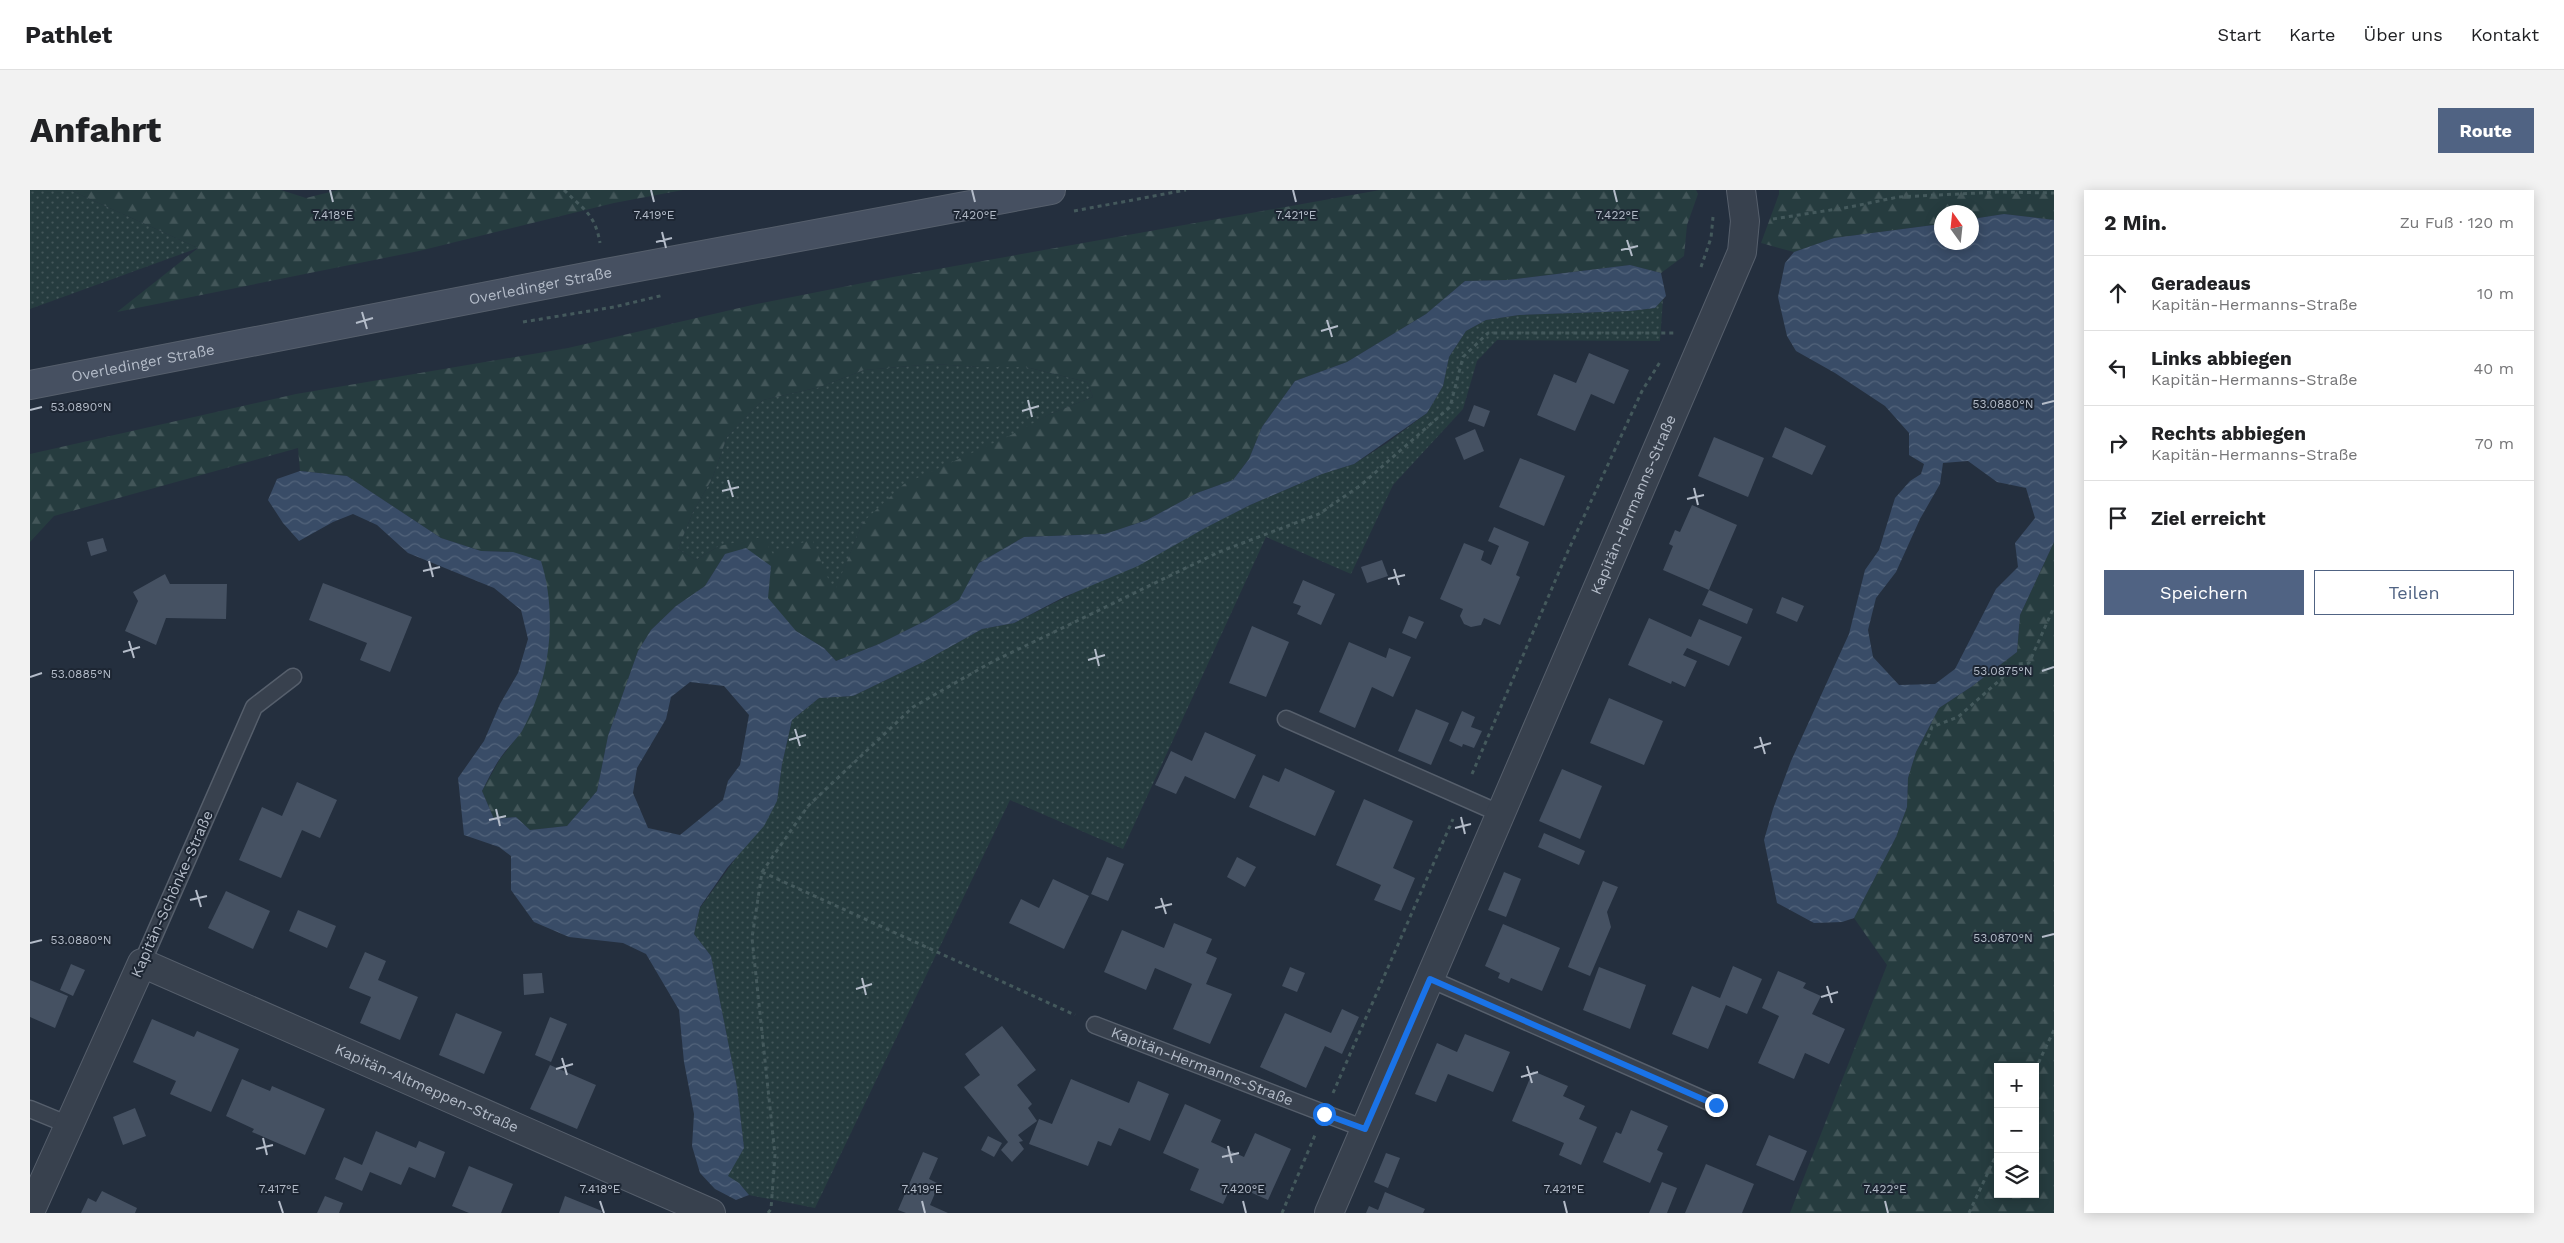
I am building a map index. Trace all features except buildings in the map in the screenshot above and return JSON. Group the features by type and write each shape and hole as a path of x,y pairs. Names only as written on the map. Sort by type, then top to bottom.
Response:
{"street":[{"name":"Overledinger Straße","path":"30,385 606,273 1051,190"},
{"name":"Kapitän-Hermanns-Straße","path":"1329,1213 1742,252 1745,221 1741,190"},
{"name":"Kapitän-Schönke-Straße","path":"30,1212 142,963"},
{"name":"Kapitän-Altmeppen-Straße","path":"142,963 711,1213"}],"lane":[{"name":"Kapitän-Schönke-Straße","path":"142,963 254,707 293,677"},
{"path":"1286,719 1500,814"},
{"path":"1430,979 1716,1105"},
{"name":"Kapitän-Hermanns-Straße","path":"1095,1024 1365,1129"},
{"path":"30,1109 69,1125"}],"path":[{"path":"1745,221 1841,209 1898,197 1998,192 2054,193"},
{"path":"1699,272 1711,238"},
{"path":"768,1213 772,1209 775,1155 752,938 762,872 808,806 913,707 990,663 1219,552 1318,514 1361,485 1450,406 1463,357 1488,333 1633,331 1678,333 1673,341"},
{"path":"1282,1213 1568,551 1642,391 1663,358"},
{"path":"1925,745 1932,727 1958,717 2018,664 2029,663 2054,607"},
{"path":"762,872 1095,1024"},
{"path":"2038,1063 2054,1030"},
{"path":"1969,1213 1997,1153"}],"green space":[{"path":"30,190 70,190 198,248 30,309"},
{"path":"70,190 281,190 306,198 338,190 683,190 614,203 419,251 117,312 198,248"},
{"path":"1380,190 1696,190 1698,194 1687,225 1684,256 1661,273 1630,265 1507,280 1465,281 1426,314 1347,362 1295,381 1262,427 1249,459 1233,480 1197,493 1147,520 1105,534 1024,537 979,563 960,600 925,621 879,644 836,661 824,648 796,631 725,554 705,586 676,606 651,630 638,651 608,736 597,791 567,826 530,830 516,817 494,819 482,791 500,759 521,732 545,668 513,552 481,551 441,538 347,476 300,471 298,448 54,516 30,542 30,454 296,394 568,348 752,305 893,277","holes":["934,364 978,367 1026,367 1087,382 1093,397 1050,414 1009,436 904,484 863,522 834,593 812,539 773,554 762,537 719,546 696,560 678,549 693,512 712,479 727,437 763,400 820,387 864,370"]},
{"path":"1779,190 2054,190 2054,220 2004,214 1979,218 1979,205 1934,205 1934,225 1834,238 1794,252 1761,243"},
{"path":"1663,299 1660,341 1497,340 1477,361 1463,409 1393,485 1351,574 1266,537 1123,849 1010,800 815,1208 749,1195 739,1183 727,1176 744,1148 737,1087 711,956 694,934 700,908 777,801 782,764 792,720 819,698 853,696 923,662 982,629 1014,623 1250,505 1322,474 1354,464 1387,443 1427,413 1443,386 1449,357 1466,331 1486,320 1519,315 1630,311 1655,308"},
{"path":"934,364 978,367 1026,367 1087,382 1093,397 1050,414 863,522 834,594 773,554 719,546 696,560 678,549 693,512 712,479 727,437 763,400 820,387 864,370"},
{"path":"2054,542 2054,1213 1790,1213 1887,965 1854,918 1896,837 1907,807 1908,778 1916,752 1939,708 1971,687 2017,652 2020,615"}],"water":[{"path":"2004,214 2054,220 2054,542 2020,615 2017,652 1971,687 1939,708 1916,752 1908,778 1907,807 1896,837 1854,918 1842,922 1814,923 1777,903 1764,840 1773,809 1791,761 1849,634 1865,570 1879,550 1895,498 1910,481 1921,474 1924,464 1909,455 1909,433 1885,406 1835,373 1796,351 1787,336 1778,297 1785,263 1794,252 1834,238 1934,225 1934,250 1979,250 1979,218","holes":["1968,461 1997,482 2026,488 2035,518 2015,543 2018,567 1996,589 1955,669 1935,684 1899,685 1873,657 1868,630 1876,598 1896,572 1920,519 1940,484 1943,463"]},
{"path":"1630,265 1661,273 1666,296 1655,308 1630,311 1519,315 1486,320 1466,331 1449,357 1443,386 1427,413 1354,464 1322,474 1250,505 1138,566 1064,597 1014,623 982,629 923,662 853,696 819,698 792,720 782,764 777,801 764,826 727,868 700,907 694,934 711,956 737,1087 744,1148 728,1176 739,1183 749,1195 736,1200 715,1189 700,1173 692,1146 694,1114 684,1062 679,1010 646,954 623,943 569,937 534,922 511,890 511,856 499,847 464,835 458,778 484,741 500,704 518,673 528,639 521,610 494,588 408,553 377,525 353,514 333,522 299,541 283,523 268,500 277,479 300,471 347,476 441,538 481,551 513,552 541,561 549,603 550,625 545,669 532,712 522,731 498,761 482,791 494,819 516,817 530,830 567,826 597,791 608,736 638,651 651,630 676,606 705,586 725,554 746,548 771,566 768,598 796,631 824,648 836,661 879,644 925,621 959,600 979,563 1024,537 1105,534 1147,520 1197,493 1233,480 1249,459 1262,427 1295,381 1347,362 1426,314 1465,281 1507,280","holes":["690,682 724,686 749,715 740,765 728,781 723,800 680,835 648,828 633,793 637,768 666,719 671,697"]}],"route":[{"path":"1324,1114 1365,1129 1430,979 1716,1105"}]}
